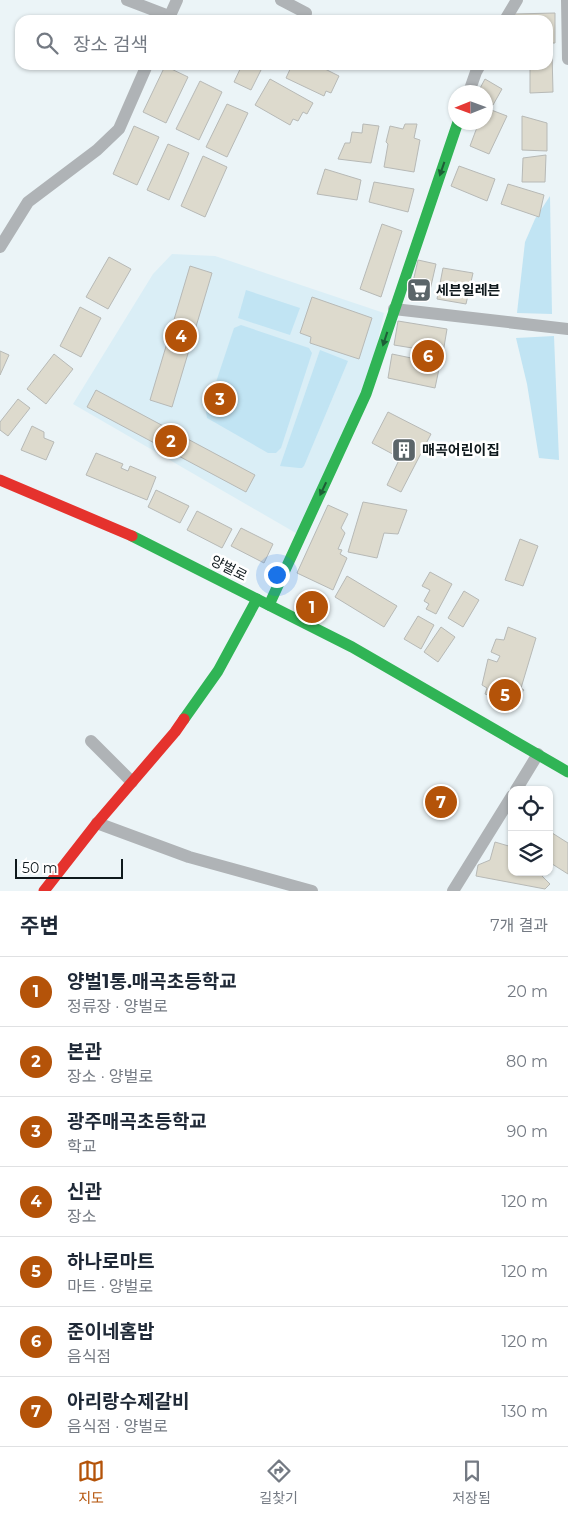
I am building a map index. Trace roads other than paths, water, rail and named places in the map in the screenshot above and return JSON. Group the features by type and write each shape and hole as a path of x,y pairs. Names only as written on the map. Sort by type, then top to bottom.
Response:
{"street":[{"path":"127,0 161,15"},
{"path":"170,15 177,0"},
{"path":"281,0 306,12"},
{"path":"508,15 517,0"},
{"path":"567,0 568,59"},
{"path":"0,247 28,202 97,150 119,129 145,70"},
{"path":"472,85 478,70"},
{"path":"270,605 366,394 455,130"},
{"path":"394,309 568,329"},
{"name":"양벌로","path":"0,480 128,534 352,647 568,772"},
{"path":"44,891 97,823 175,732 218,671 257,599"},
{"path":"91,740 132,782"},
{"path":"518,786 538,754"},
{"path":"453,891 508,802"},
{"path":"97,823 189,857 312,891"}],"place":[{"name":"세븐일레븐","path":"419,290"},
{"name":"신관","path":"181,336"},
{"name":"준이네홈밥","path":"428,356"},
{"name":"광주매곡초등학교","path":"220,399"},
{"name":"본관","path":"171,441"},
{"name":"매곡어린이집","path":"404,450"},
{"name":"양벌1통.매곡초등학교","path":"312,607"},
{"name":"하나로마트","path":"505,695"},
{"name":"아리랑수제갈비","path":"441,802"}]}
